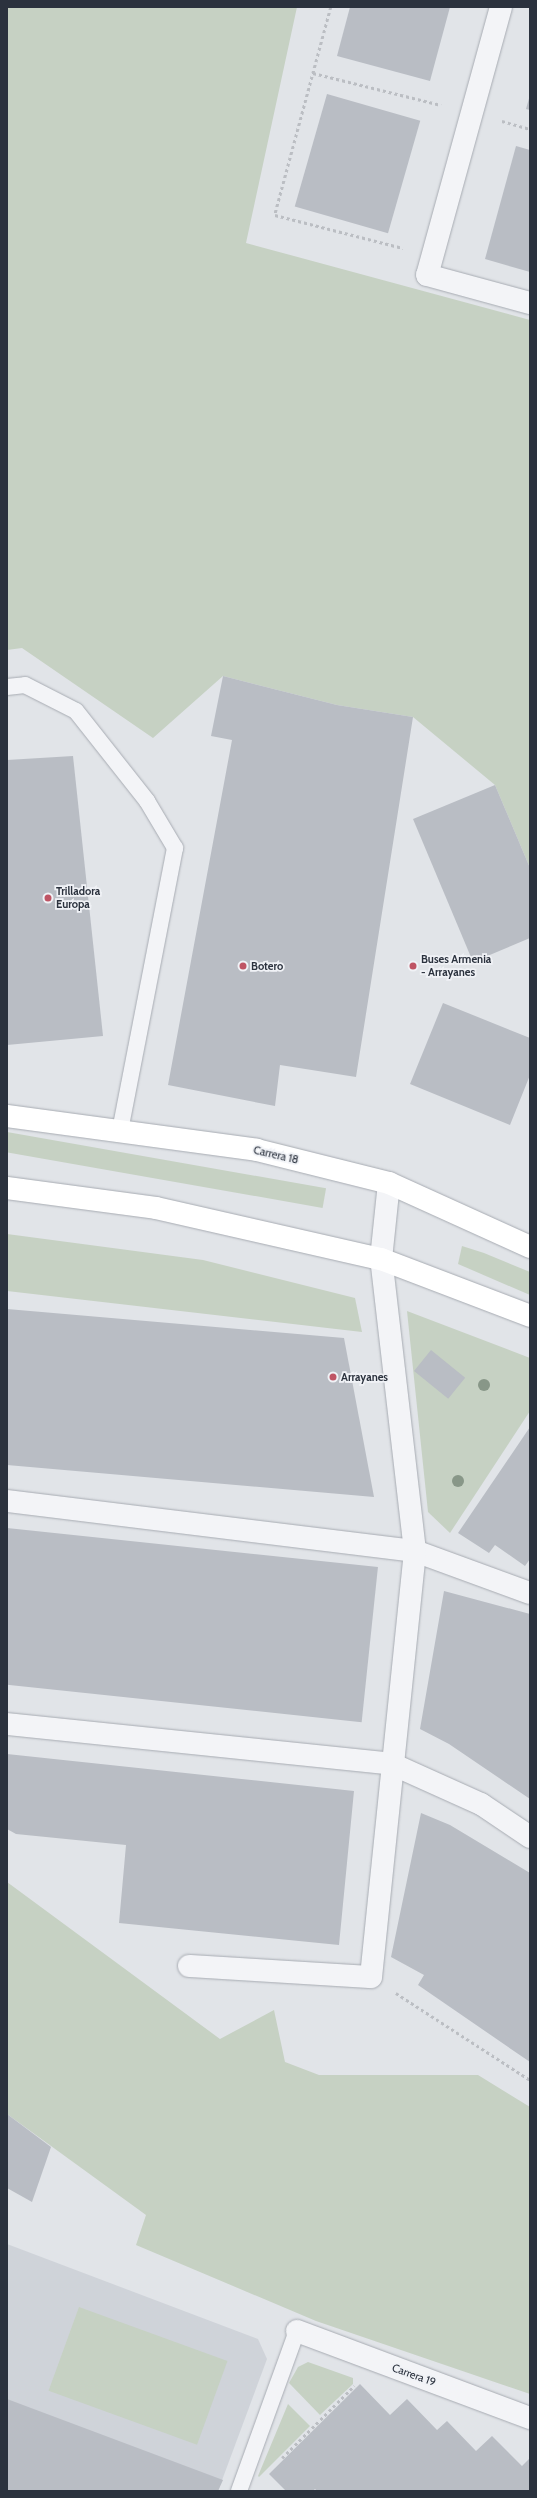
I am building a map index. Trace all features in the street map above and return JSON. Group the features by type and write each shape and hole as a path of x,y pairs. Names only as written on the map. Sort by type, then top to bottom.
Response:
{"main road":[{"name":"Carrera 18","path":"7,1116 120,1130 257,1150 389,1183 530,1247"},
{"path":"7,1188 156,1208 380,1259 530,1316"}],"street":[{"path":"501,7 427,275 530,303"},
{"path":"189,1966 371,1977 415,1551 380,1259 389,1183"},
{"path":"7,1501 415,1551 530,1593"},
{"path":"7,1724 392,1764 481,1804 530,1837"},
{"name":"Carrera 19","path":"297,2331 530,2418"}],"lane":[{"path":"7,686 24,685 76,711 147,801 175,848 120,1130"},
{"path":"239,2491 297,2331"}],"path":[{"path":"331,7 275,215 433,256"},
{"path":"314,73 530,129"},
{"path":"371,1977 530,2080"},
{"path":"281,2459 379,2362"}],"shaded area":[{"path":"7,2244 258,2339 267,2359 218,2491 7,2491"}],"green space":[{"path":"7,7 297,7 246,243 530,320 530,868 495,785 413,717 337,705 223,676 153,738 22,648 7,650"},
{"path":"7,1132 326,1188 323,1208 7,1152"},
{"path":"7,1234 203,1260 355,1298 362,1332 7,1291"},
{"path":"462,1246 484,1253 530,1272 530,1295 458,1264"},
{"path":"407,1311 530,1358 530,1411 450,1533 428,1512"},
{"path":"7,1882 220,2039 274,2010 285,2062 319,2075 478,2075 530,2107 530,2394 316,2321 136,2245 146,2215 7,2114"},
{"path":"79,2307 227,2361 197,2445 49,2391"},
{"path":"308,2362 353,2378 353,2384 320,2415 289,2383 298,2367"},
{"path":"288,2404 310,2426 259,2477 258,2476"}],"building":[{"path":"350,7 450,7 430,81 337,56"},
{"path":"327,94 420,121 388,233 295,206"},
{"path":"530,95 530,110 526,109"},
{"path":"516,146 530,150 530,272 485,259"},
{"path":"223,676 337,705 413,717 356,1077 280,1065 275,1106 168,1085 232,740 211,736"},
{"name":"Trilladora Europa","path":"73,756 103,1036 7,1045 7,760"},
{"path":"495,785 530,868 530,938 473,962 413,819"},
{"path":"443,1003 530,1038 530,1075 510,1125 410,1084"},
{"path":"7,1309 344,1338 374,1497 7,1465"},
{"path":"431,1350 465,1378 448,1399 414,1371"},
{"path":"530,1427 530,1559 525,1566 495,1545 489,1553 458,1533"},
{"path":"7,1528 378,1567 362,1722 7,1685"},
{"path":"444,1591 530,1614 530,1799 449,1744 420,1729"},
{"path":"7,1754 354,1791 339,1945 119,1923 126,1845 16,1834 7,1829"},
{"path":"421,1813 450,1825 530,1873 530,2062 418,1985 424,1975 391,1957"},
{"path":"7,2114 51,2147 32,2202 7,2188"},
{"path":"360,2384 390,2415 407,2399 437,2430 447,2421 476,2451 492,2436 522,2466 530,2458 530,2491 317,2491 315,2489 313,2491 286,2491 269,2474"},
{"path":"7,2399 223,2480 218,2491 7,2491"}],"place":[{"name":"Trilladora Europa","path":"48,898"},
{"name":"Botero","path":"243,966"},
{"name":"Buses Armenia - Arrayanes","path":"413,966"},
{"name":"Arrayanes","path":"333,1377"}]}
